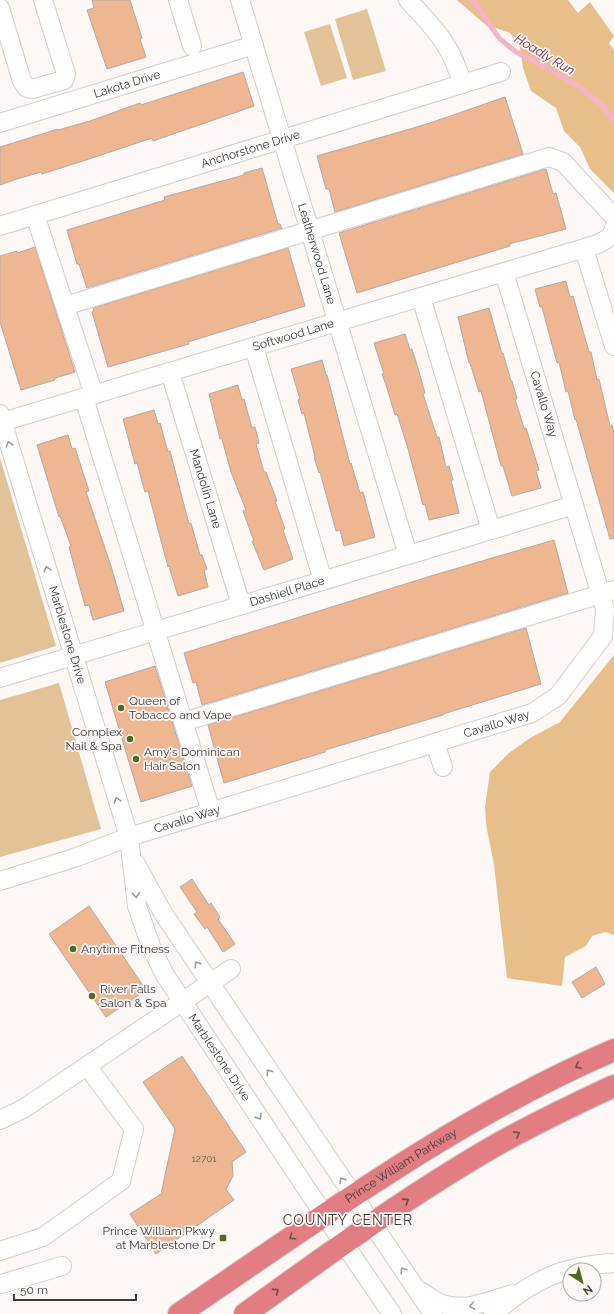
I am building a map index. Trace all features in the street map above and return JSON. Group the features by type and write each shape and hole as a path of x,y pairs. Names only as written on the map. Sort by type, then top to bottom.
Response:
{"highway":[{"name":"Prince William Parkway","path":"179,1314 324,1215 435,1144 493,1110 554,1078 614,1050"},
{"path":"244,1314 343,1243 448,1174 499,1144 563,1110 614,1086"}],"street":[{"path":"0,8 22,81 28,88 32,89 64,80 66,74 43,0"},
{"path":"178,0 192,46"},
{"name":"Leatherwood Lane","path":"240,0 408,555"},
{"path":"408,0 436,30 446,45 454,60 462,84"},
{"name":"Lakota Drive","path":"0,123 254,45"},
{"name":"Anchorstone Drive","path":"0,226 501,72"},
{"path":"65,306 549,157 563,162 614,217"},
{"path":"35,215 65,306 156,631 211,812"},
{"name":"Softwood Lane","path":"1,418 89,396 584,249 598,244 610,237 614,232 614,228"},
{"path":"584,249 614,346"},
{"name":"Cavallo Way","path":"0,881 74,858 129,837 532,713 558,696 603,636 607,592 574,505 504,272"},
{"path":"421,298 491,530"},
{"path":"254,347 323,580"},
{"name":"Mandolin Lane","path":"170,372 241,605"},
{"name":"Marblestone Drive","path":"1,418 129,837 137,906 152,949 165,974 324,1215 392,1314"},
{"name":"Dashiell Place","path":"0,678 574,505"},
{"path":"183,722 607,592"},
{"path":"435,743 443,768"},
{"name":"Marblestone Drive","path":"132,856 163,913 433,1314"},
{"path":"0,1120 23,1109 231,969"},
{"path":"0,1251 43,1237 120,1181 134,1129 86,1066"},
{"path":"493,1314 523,1291 545,1278 576,1268 597,1264 614,1263"},
{"path":"1,1284 62,1266"},
{"path":"415,1288 440,1303 458,1307 474,1306 523,1291"}],"shaded area":[{"path":"457,0 568,0 578,13 590,2 614,36 609,43 614,50 614,193 590,169 580,147 564,131 556,108 531,91 523,68 520,48 510,33 487,26"},
{"path":"367,9 386,71 353,80 335,19"},
{"path":"330,24 347,78 321,86 304,32"},
{"path":"0,458 56,646 0,663"},
{"path":"614,655 614,935 605,932 592,936 586,946 565,957 562,986 507,978 494,865 486,824 485,807 490,772 509,753 530,738 560,722"},
{"path":"59,683 101,829 0,857 0,700"}],"building":[{"path":"92,0 130,0 142,38 140,39 146,57 107,69 87,10 94,8"},
{"path":"243,72 254,106 153,141 152,138 42,174 41,172 0,185 0,147 90,121 140,103 141,105"},
{"path":"505,97 523,154 335,212 329,189 326,189 317,156 427,124"},
{"path":"262,168 278,224 280,224 282,228 87,288 79,264 77,264 67,230 165,200 164,197 244,175 244,173"},
{"path":"546,169 553,194 556,193 566,229 509,244 510,246 357,293 339,233"},
{"path":"35,247 75,372 55,378 55,380 21,390 0,322 0,256 17,251 17,253"},
{"path":"288,248 305,306 188,342 189,344 108,367 92,312 94,311 93,308"},
{"path":"566,281 570,297 573,296 589,352 591,352 610,426 612,425 614,433 614,538 610,539 568,391 566,392 559,362 557,363 542,307 540,307 535,289"},
{"path":"489,308 502,354 503,353 512,381 517,399 515,399 539,470 536,471 541,488 512,496 503,466 501,466 481,391 479,392 469,363 458,317"},
{"path":"405,334 417,365 425,393 423,394 437,437 439,437 446,467 449,466 459,513 429,520 425,504 423,505 407,445 397,414 395,415 382,374 384,374 374,343"},
{"path":"322,360 350,464 351,463 360,493 363,492 375,537 344,546 340,530 336,531 320,472 319,473 314,457 304,413 302,414 298,400 300,399 291,369"},
{"path":"238,385 242,400 244,399 252,428 255,427 259,443 256,444 264,472 266,472 277,501 275,501 285,529 283,530 293,559 264,570 252,541 254,541 243,511 246,510 231,472 222,439 220,439 209,394"},
{"path":"154,410 158,424 160,423 168,452 170,451 189,524 191,523 200,555 202,555 207,569 204,570 208,587 178,596 169,566 168,567 148,491 145,492 137,463 135,464 123,419"},
{"path":"68,435 72,449 75,448 89,491 86,492 111,566 124,611 93,620 89,605 85,606 69,547 71,546 60,516 59,517 37,445"},
{"path":"554,540 568,593 202,705 196,682 193,683 184,653 434,575"},
{"path":"526,628 541,684 325,750 325,752 224,783 208,725"},
{"path":"155,666 192,786 141,802 105,682"},
{"path":"192,879 209,905 211,903 220,917 218,919 235,944 223,952 207,927 205,929 194,914 197,912 180,887"},
{"path":"89,906 146,990 106,1017 49,934"},
{"path":"596,967 605,984 582,998 572,982"},
{"path":"182,1056 246,1152 232,1162 233,1176 226,1189 234,1200 156,1254 130,1214 161,1194 175,1129 143,1082"}],"waterway":[{"name":"Hoadly Run","path":"472,0 500,39 516,52 553,71 581,88 603,106 614,121"}],"place":[{"name":"Queen of Tobacco and Vape","path":"121,708"},
{"name":"Complex Nail & Spa","path":"130,739"},
{"name":"Amy's Dominican Hair Salon","path":"136,759"},
{"name":"Anytime Fitness","path":"73,949"},
{"name":"River Falls Salon & Spa","path":"92,996"},
{"name":"Prince William Pkwy at Marblestone Dr","path":"223,1238"}],"district":[{"name":"COUNTY CENTER","path":"348,1220"}]}
